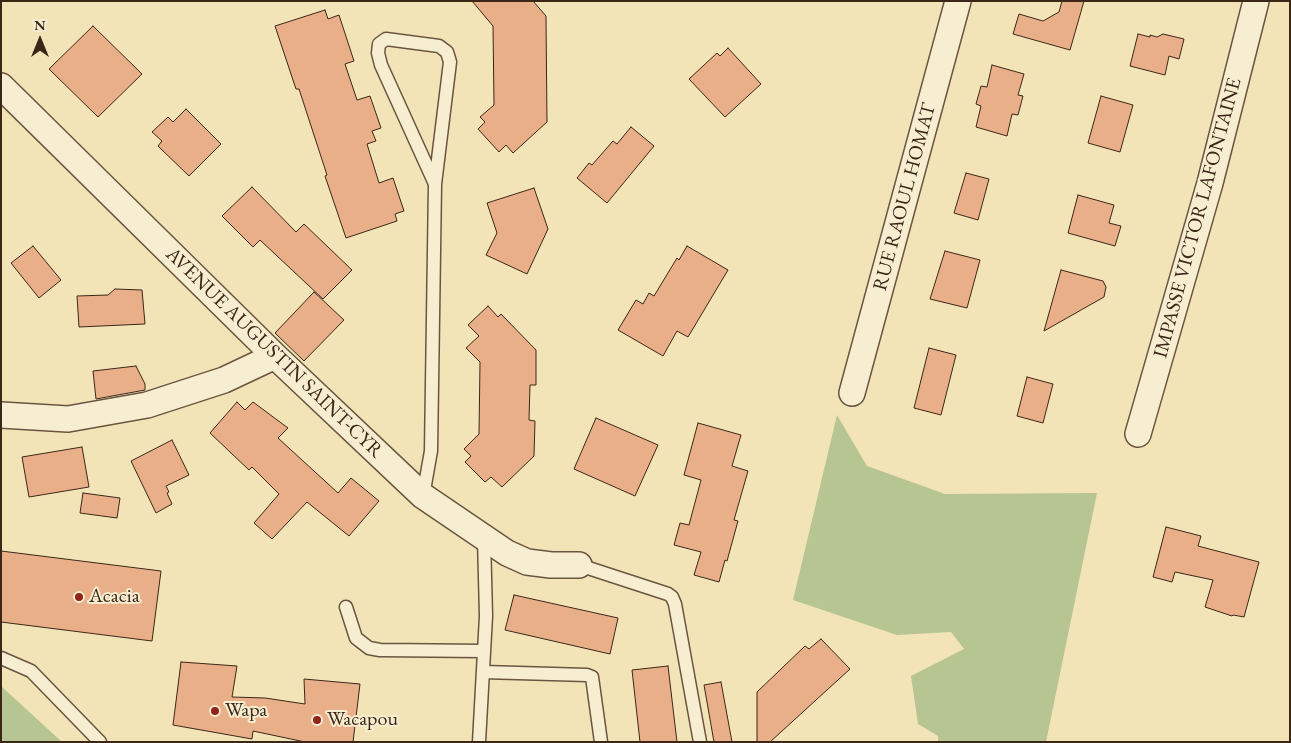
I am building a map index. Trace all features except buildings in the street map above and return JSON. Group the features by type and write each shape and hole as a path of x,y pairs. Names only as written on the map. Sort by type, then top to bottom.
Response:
{"street":[{"name":"RUE RAOUL HOMAT","path":"852,393 958,1"},
{"name":"IMPASSE VICTOR LAFONTAINE","path":"1138,434 1210,183 1256,1"},
{"name":"AVENUE AUGUSTIN SAINT-CYR","path":"1,86 275,356 423,496 507,553 528,562 551,566 579,566"},
{"path":"1,415 68,419 147,405 224,380 275,356"}],"lane":[{"path":"423,496 431,450 435,184 450,62 447,52 439,46 386,39 380,44 378,53 381,65 435,184"},
{"path":"479,742 486,616 484,538"},
{"path":"579,566 668,594 672,597 675,604 700,742"},
{"path":"346,607 356,638 369,648 380,650 484,651"},
{"path":"1,658 31,671 100,742"},
{"path":"484,672 587,675 592,677 601,742"}],"green space":[{"path":"837,415 867,466 945,494 1097,493 1046,742 938,742 938,736 918,724 911,676 964,649 951,632 897,635 793,600"},
{"path":"1,686 62,742 1,742"}],"place":[{"name":"Acacia","path":"79,597"},
{"name":"Wapa","path":"215,711"},
{"name":"Wacapou","path":"317,720"}]}
